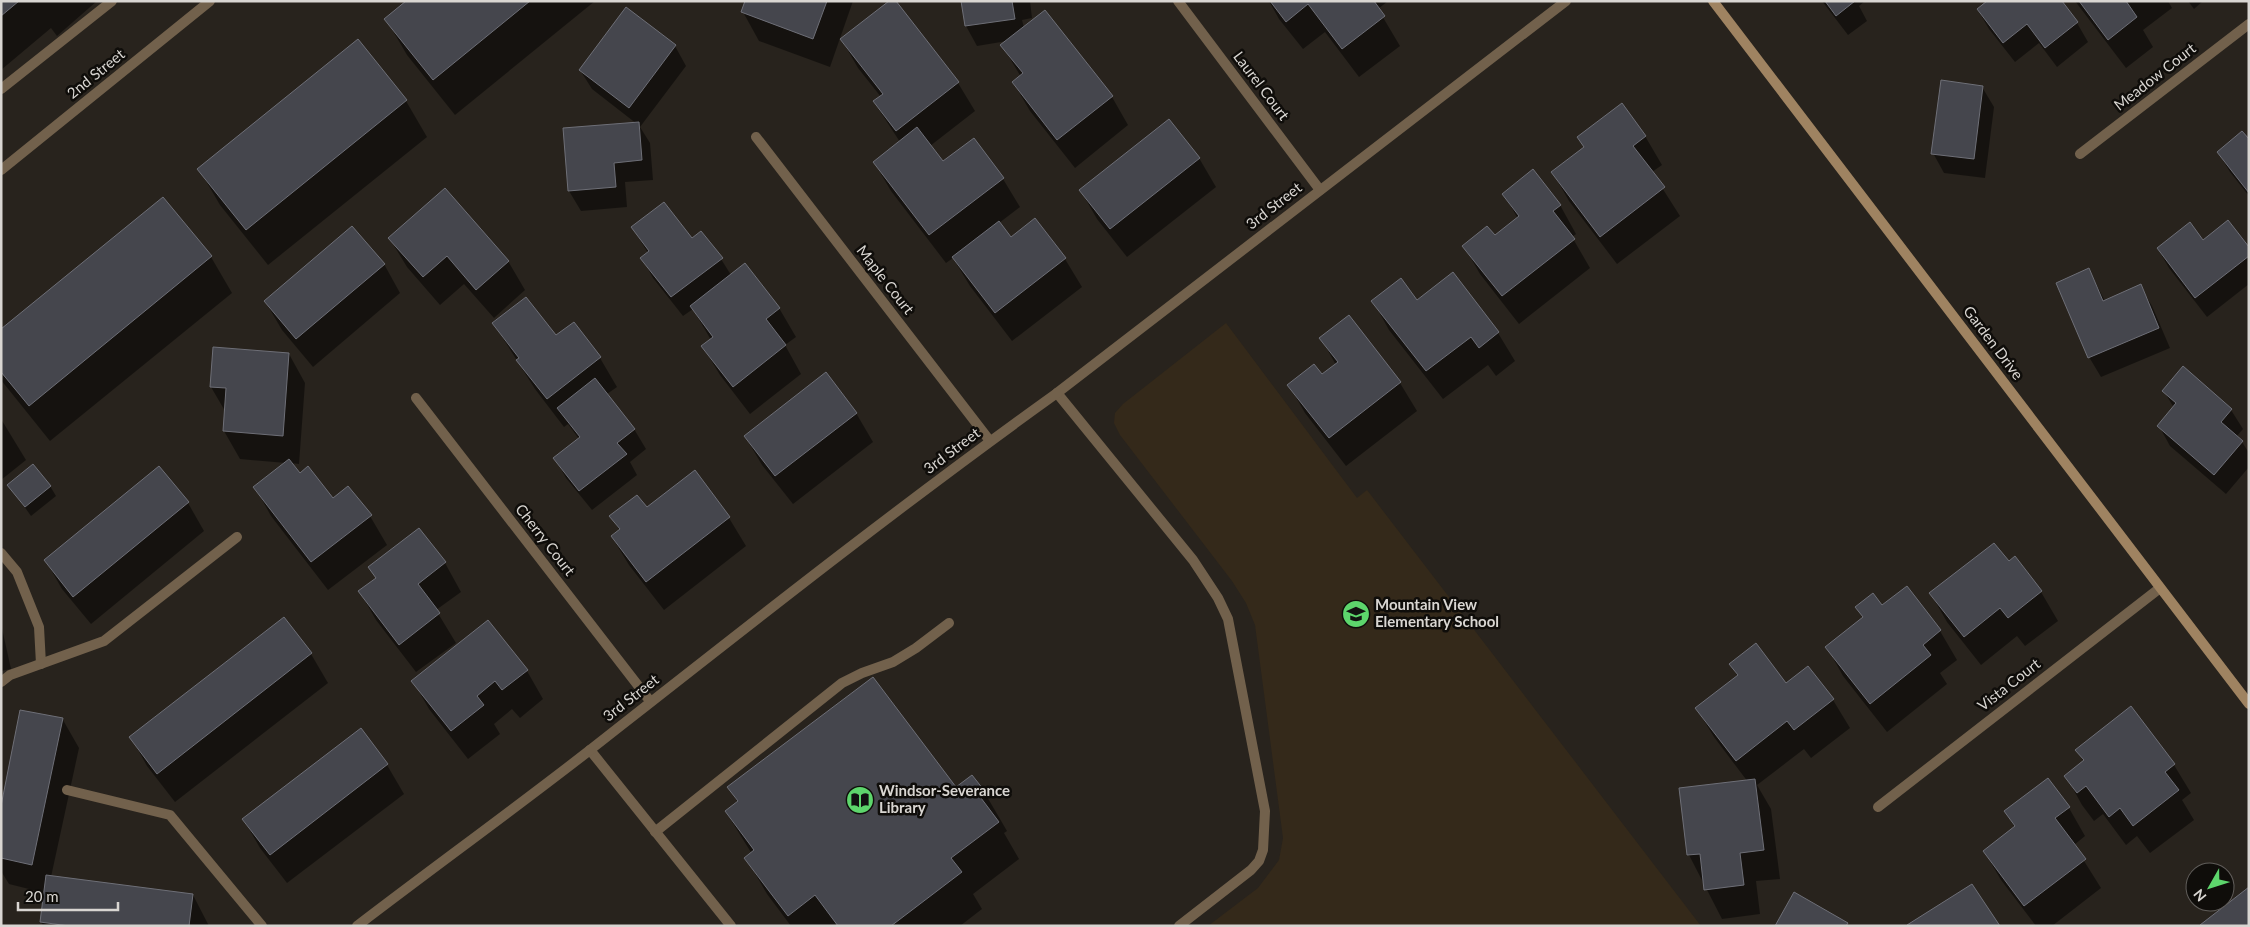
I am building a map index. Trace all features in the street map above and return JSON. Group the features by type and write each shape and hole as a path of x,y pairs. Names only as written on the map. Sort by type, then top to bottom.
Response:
{"street":[{"path":"1,89 112,1"},
{"name":"2nd Street","path":"1,170 210,1"},
{"name":"Laurel Court","path":"1178,1 1320,190"},
{"name":"3rd Street","path":"357,926 590,750 650,701 990,442 1057,393 1566,1"},
{"name":"Garden Drive","path":"1713,1 2249,704"},
{"name":"Meadow Court","path":"2080,154 2249,24"},
{"name":"Maple Court","path":"756,137 990,442"},
{"path":"1057,393 1193,560 1218,598 1228,619 1265,811 1263,850 1259,861 1251,870 1179,926"},
{"name":"Cherry Court","path":"416,398 650,701"},
{"path":"1,682 10,675 104,640 237,537"},
{"path":"1,553 17,572 39,627 41,664"},
{"name":"Vista Court","path":"1878,807 2160,588"},
{"path":"655,832 842,684 862,673 893,662 916,648 949,622"},
{"path":"590,750 731,926"},
{"path":"67,790 170,815 262,926"}],"shaded area":[{"name":"Mountain View Elementary School","path":"1226,323 1357,498 1367,490 1701,926 1208,926 1258,888 1279,860 1283,838 1255,625 1246,603 1232,581 1120,435 1114,423 1115,413 1123,404"}],"building":[{"path":"1,1 19,1 1,16"},
{"path":"406,1 530,1 433,80 384,19"},
{"path":"745,1 827,1 813,39 741,12"},
{"path":"889,1 896,1 959,82 896,131 873,101 883,94 840,39"},
{"path":"961,1 1012,1 1015,19 965,26"},
{"path":"1270,1 1374,1 1385,16 1342,49 1308,4 1286,22"},
{"path":"1825,1 1855,1 1836,16"},
{"path":"1987,1 2062,1 2078,22 2045,48 2027,24 2003,43 1977,9"},
{"path":"2079,1 2126,1 2137,17 2108,40"},
{"path":"626,7 676,45 629,108 579,70"},
{"path":"1045,10 1113,96 1057,140 1012,82 1023,73 1000,45"},
{"path":"358,39 407,100 246,230 197,169"},
{"path":"1941,80 1983,86 1974,159 1931,154"},
{"path":"1622,103 1646,136 1633,146 1665,187 1600,237 1551,172 1584,147 1577,137"},
{"path":"1169,119 1200,158 1110,229 1079,190"},
{"path":"639,122 642,160 614,163 616,187 568,191 563,128"},
{"path":"917,127 943,161 974,138 1004,178 929,235 873,162"},
{"path":"2242,131 2249,139 2249,193 2217,152"},
{"path":"1533,169 1561,205 1553,211 1575,239 1502,296 1462,246 1487,226 1495,235 1519,216 1502,194"},
{"path":"445,188 509,261 476,290 447,256 423,277 388,238"},
{"path":"163,197 212,256 29,406 1,372 1,329"},
{"path":"664,202 692,238 701,231 723,258 671,297 640,258 649,251 631,227"},
{"path":"1035,218 1066,258 995,313 952,257 999,221 1011,237"},
{"path":"2228,220 2249,247 2249,256 2195,298 2157,248 2190,222 2203,240"},
{"path":"352,226 385,264 296,339 264,301"},
{"path":"745,263 780,308 766,319 786,345 733,387 701,346 713,337 690,306"},
{"path":"2089,268 2103,301 2141,284 2159,328 2088,358 2056,283"},
{"path":"1453,272 1499,332 1479,348 1471,337 1426,371 1371,301 1401,278 1417,300"},
{"path":"526,297 556,335 574,322 601,357 547,399 516,360 519,358 492,323"},
{"path":"1349,315 1401,382 1329,438 1287,385 1314,364 1322,374 1338,362 1319,338"},
{"path":"213,347 289,353 283,436 223,431 226,388 210,387"},
{"path":"2183,366 2232,409 2221,422 2243,441 2214,475 2157,426 2176,403 2162,391"},
{"path":"826,372 857,413 775,476 744,436"},
{"path":"595,378 635,429 617,443 627,454 579,491 553,458 580,437 557,408"},
{"path":"289,459 300,473 308,466 333,498 348,486 372,515 311,562 253,487"},
{"path":"33,464 51,486 25,507 7,485"},
{"path":"159,466 189,502 73,597 44,560"},
{"path":"695,470 730,517 646,582 611,536 620,529 609,516 637,495 647,507"},
{"path":"419,528 446,562 418,584 440,613 399,645 358,591 376,578 368,567"},
{"path":"1994,543 2009,561 2015,556 2042,591 2008,618 2000,608 1964,637 1929,593"},
{"path":"1907,586 1941,630 1923,645 1931,655 1870,704 1825,647 1863,617 1855,607 1873,593 1882,605"},
{"path":"284,617 312,653 157,774 129,737"},
{"path":"488,620 528,670 502,690 495,681 477,696 484,705 451,731 411,681"},
{"path":"1756,643 1786,683 1808,666 1834,699 1794,730 1787,721 1736,761 1695,708 1738,675 1729,664"},
{"name":"Windsor-Severance Library","path":"873,677 956,787 972,775 987,794 981,798 999,822 951,858 962,872 891,926 838,926 815,895 788,916 744,858 754,850 725,811 738,801 727,787"},
{"path":"2131,706 2175,764 2165,772 2179,790 2133,826 2120,808 2109,817 2086,786 2077,793 2064,776 2084,760 2075,750"},
{"path":"20,710 63,718 32,865 1,858 1,806"},
{"path":"361,728 388,764 270,855 242,819"},
{"path":"2048,778 2070,807 2055,818 2086,859 2024,906 1983,851 2015,826 2004,811"},
{"path":"1755,779 1764,850 1740,853 1744,885 1704,890 1700,854 1687,855 1679,788"},
{"path":"46,875 193,894 189,926 69,926 40,922"},
{"path":"1972,884 2000,926 1907,925"},
{"path":"2249,887 2249,926 2200,926 2217,912 2235,912 2235,898"},
{"path":"1794,892 1848,923 1846,926 1775,926"}],"place":[{"name":"Mountain View Elementary School","path":"1356,614"},
{"name":"Windsor-Severance Library","path":"860,800"}]}
